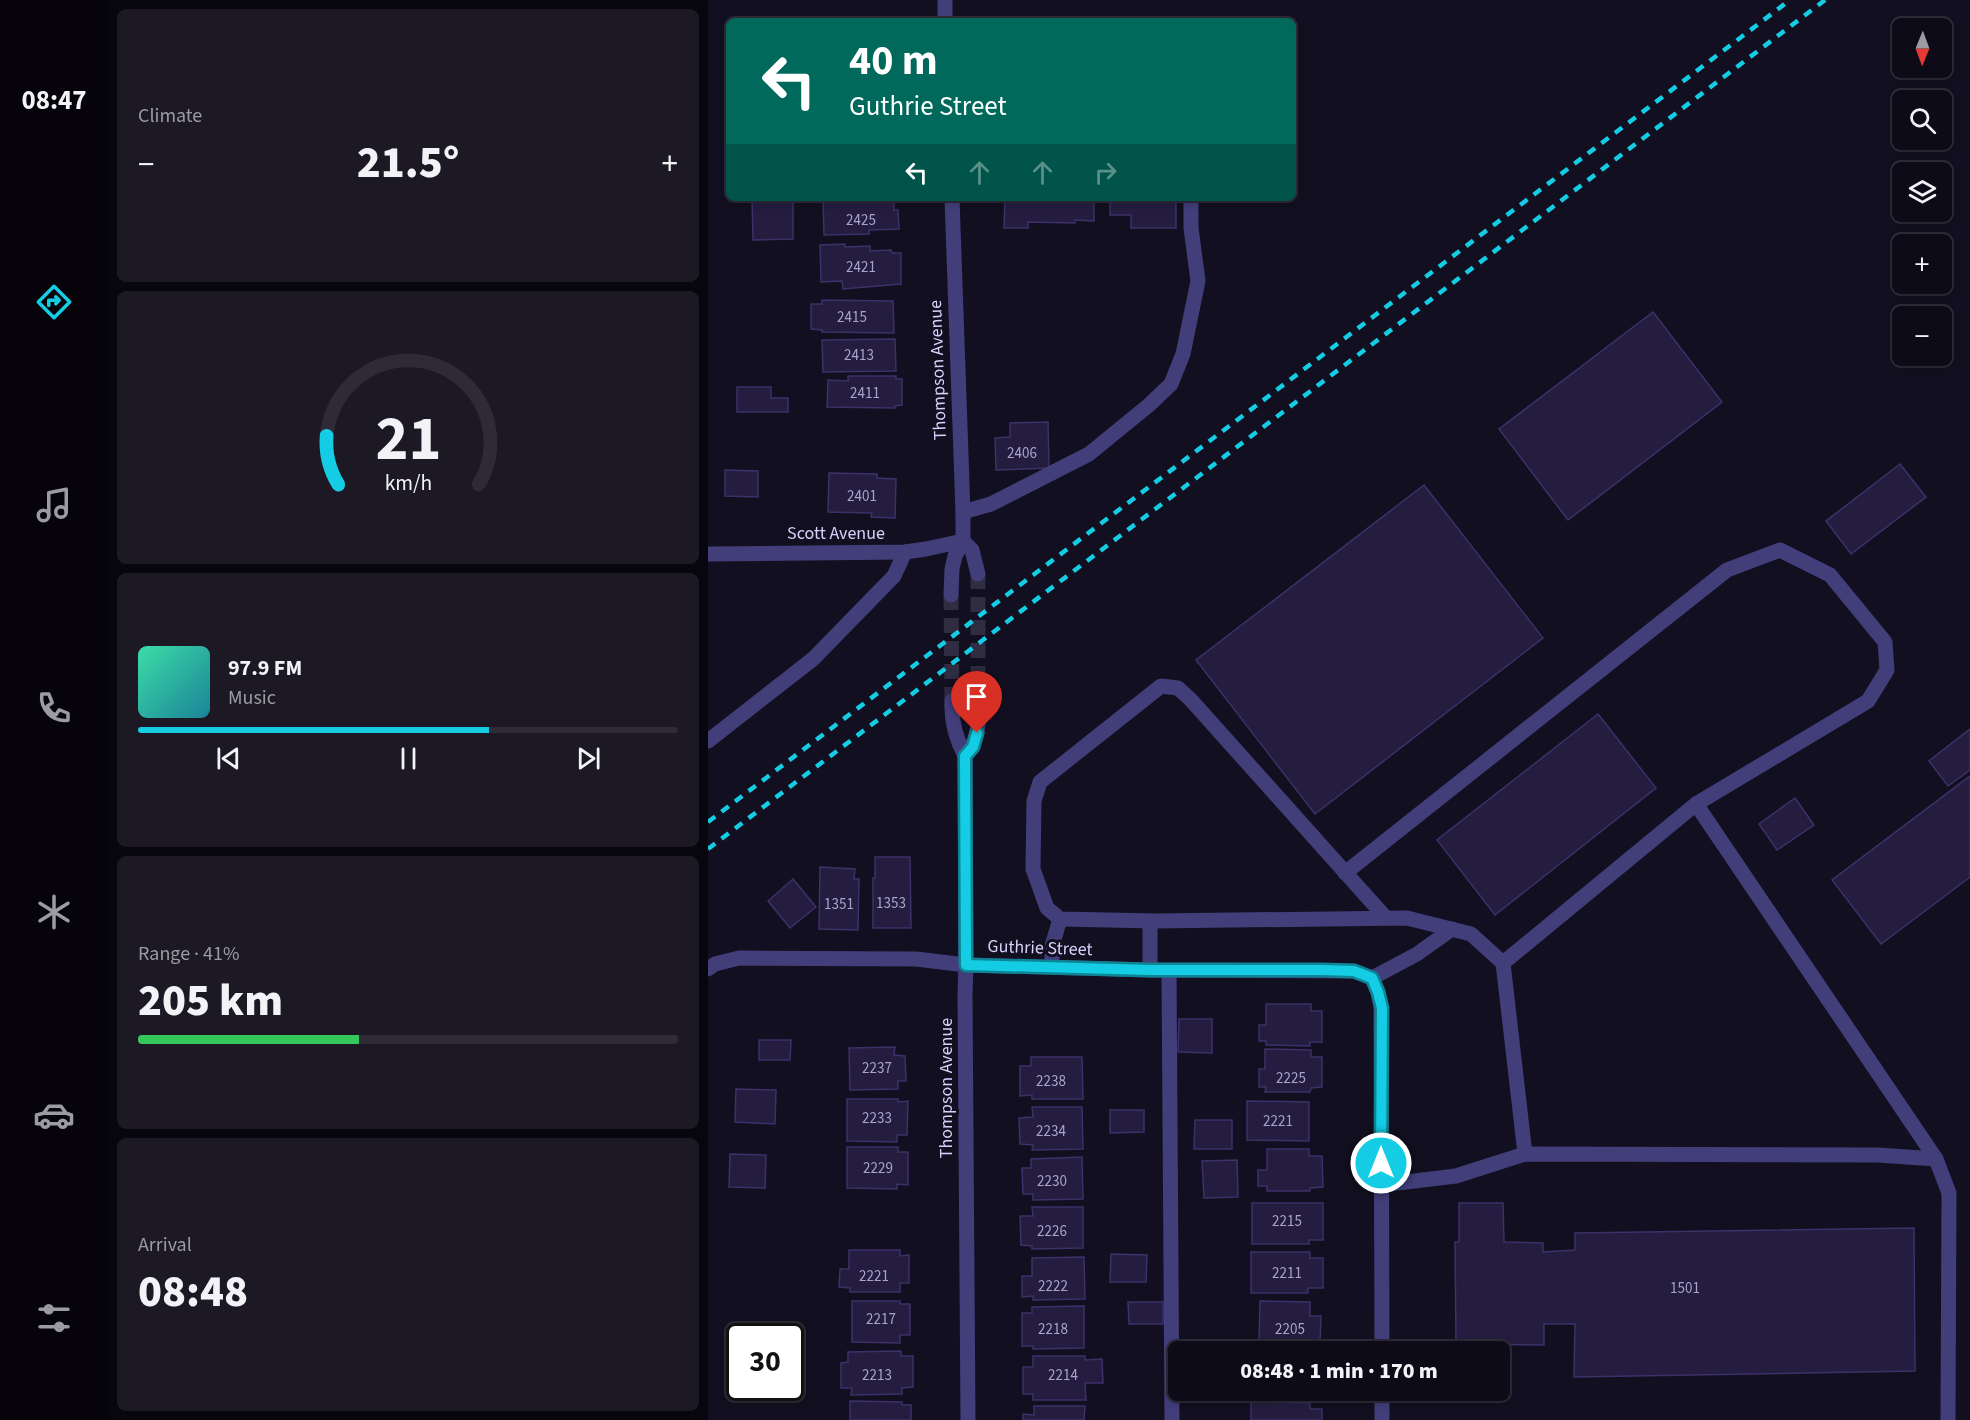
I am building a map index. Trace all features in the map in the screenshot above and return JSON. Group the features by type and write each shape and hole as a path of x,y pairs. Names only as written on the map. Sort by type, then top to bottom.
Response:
{"street":[{"path":"945,0 945,18"},
{"name":"Thompson Avenue","path":"951,595 952,569 963,541 952,201"},
{"path":"963,512 991,504 1089,454 1171,384 1183,354 1198,281 1191,228 1191,201"},
{"name":"Thompson Avenue","path":"963,541 972,550 978,574"},
{"name":"Scott Avenue","path":"708,554 905,552 963,541"},
{"path":"1345,873 1727,570 1780,550 1830,575 1885,642 1887,670 1868,701 1696,804 1503,963"},
{"path":"708,741 813,659 894,576 905,552"},
{"name":"Thompson Avenue","path":"965,756 973,747 977,733 978,681"},
{"path":"1386,918 1178,688 1161,686 1040,782 1034,801 1033,869 1047,908 1060,919 1150,921 1407,918 1471,934 1503,963 1526,1154"},
{"name":"Thompson Avenue","path":"952,701 954,726 965,756 968,1420"},
{"path":"1696,804 1936,1159 1949,1192 1948,1420"},
{"path":"1052,967 1052,946 1060,919"},
{"path":"1150,921 1150,970"},
{"path":"1382,1341 1382,1008 1372,978 1417,954 1452,929"},
{"name":"Guthrie Street","path":"708,969 715,964 739,958 916,959 966,965 1150,970 1344,970 1372,978"},
{"path":"1169,970 1172,1420"},
{"path":"1381,1185 1456,1176 1526,1154 1878,1155 1936,1159"},
{"path":"1382,1401 1382,1420"}],"building":[{"path":"752,201 793,201 793,239 753,240"},
{"path":"823,201 894,201 894,210 898,210 899,229 869,230 869,234 824,235"},
{"path":"1005,201 1094,201 1094,221 1028,222 1028,228 1004,228"},
{"path":"1110,201 1176,201 1176,228 1131,228 1131,215 1110,215"},
{"path":"845,244 845,247 870,246 870,251 891,250 892,253 901,253 901,284 843,289 842,281 821,282 820,245"},
{"path":"822,300 893,301 894,333 822,332 822,330 811,329 811,304 822,304"},
{"path":"1653,312 1722,402 1568,520 1499,429"},
{"path":"895,339 896,371 823,372 822,340"},
{"path":"848,376 896,376 896,379 902,379 902,405 895,406 895,408 827,407 828,380 848,381"},
{"path":"737,387 771,387 771,398 788,398 788,412 737,412"},
{"path":"1048,422 1049,468 996,470 995,438 1010,437 1010,423"},
{"path":"1900,464 1926,497 1851,554 1826,521"},
{"path":"725,470 758,471 758,497 725,496"},
{"path":"829,473 877,474 877,478 896,479 895,518 871,517 872,513 828,512"},
{"path":"1424,485 1543,638 1315,814 1196,660"},
{"path":"1598,714 1656,788 1495,915 1437,840"},
{"path":"1970,729 1970,770 1948,786 1929,761"},
{"path":"1970,776 1970,877 1881,944 1832,880"},
{"path":"1795,798 1814,825 1777,850 1759,824"},
{"path":"875,857 910,857 911,928 873,928"},
{"path":"820,867 855,869 854,879 859,879 858,930 819,929"},
{"path":"793,879 816,907 790,928 768,901"},
{"path":"1266,1004 1311,1004 1311,1011 1322,1011 1322,1042 1310,1042 1310,1046 1266,1045 1266,1041 1259,1041 1259,1025 1266,1025"},
{"path":"1179,1019 1212,1019 1212,1053 1178,1052"},
{"path":"759,1040 791,1040 790,1060 759,1060"},
{"path":"895,1047 894,1055 905,1056 906,1081 898,1081 898,1089 850,1090 849,1048"},
{"path":"1265,1049 1311,1050 1311,1057 1322,1057 1322,1087 1311,1088 1310,1092 1265,1092 1266,1087 1259,1087 1259,1069 1265,1069"},
{"path":"1031,1057 1082,1057 1083,1099 1032,1099 1032,1095 1020,1096 1020,1066 1031,1066"},
{"path":"736,1089 776,1090 775,1124 735,1122"},
{"path":"847,1099 908,1101 907,1135 897,1135 897,1142 847,1141"},
{"path":"1247,1101 1309,1102 1309,1141 1247,1140"},
{"path":"1032,1107 1082,1107 1083,1149 1032,1150 1033,1145 1020,1144 1019,1118 1033,1117"},
{"path":"1110,1110 1144,1110 1144,1132 1110,1133"},
{"path":"1195,1120 1232,1120 1232,1149 1194,1149"},
{"path":"847,1147 898,1147 898,1152 908,1152 908,1185 897,1184 897,1189 847,1188"},
{"path":"1267,1149 1309,1149 1309,1156 1322,1156 1323,1187 1310,1188 1310,1191 1267,1191 1267,1186 1258,1186 1258,1170 1267,1170"},
{"path":"730,1154 766,1155 765,1188 729,1187"},
{"path":"1082,1157 1083,1199 1033,1200 1033,1194 1023,1194 1022,1168 1031,1168 1031,1159"},
{"path":"1237,1160 1238,1197 1204,1198 1202,1161"},
{"path":"1252,1203 1323,1203 1323,1240 1309,1240 1309,1244 1252,1244"},
{"path":"1459,1203 1503,1203 1504,1242 1543,1243 1543,1252 1575,1250 1575,1233 1914,1228 1915,1371 1574,1377 1575,1324 1544,1324 1544,1345 1510,1345 1510,1341 1456,1341 1455,1242 1459,1242"},
{"path":"1032,1207 1083,1207 1083,1248 1032,1249 1032,1246 1021,1245 1020,1216 1033,1216"},
{"path":"849,1250 900,1250 900,1256 909,1255 909,1283 900,1283 900,1292 850,1292 850,1288 839,1287 840,1269 849,1269"},
{"path":"1251,1252 1310,1252 1310,1258 1323,1258 1323,1288 1308,1288 1308,1293 1251,1293"},
{"path":"1111,1254 1147,1255 1146,1282 1110,1282"},
{"path":"1084,1257 1085,1299 1033,1300 1033,1296 1022,1297 1022,1276 1032,1276 1032,1258"},
{"path":"852,1301 900,1301 900,1304 910,1304 910,1335 900,1335 900,1343 852,1342"},
{"path":"1260,1301 1310,1302 1310,1316 1321,1316 1320,1341 1259,1341"},
{"path":"1128,1302 1163,1302 1163,1324 1129,1324"},
{"path":"1084,1306 1084,1348 1033,1349 1033,1346 1022,1346 1022,1313 1032,1313 1032,1307"},
{"path":"901,1351 901,1356 913,1356 913,1387 902,1388 902,1394 851,1395 852,1388 841,1388 841,1363 848,1362 848,1352"},
{"path":"1033,1356 1085,1356 1085,1360 1102,1359 1103,1383 1085,1383 1086,1400 1033,1400 1033,1394 1023,1394 1023,1367 1033,1367"},
{"path":"850,1401 902,1402 902,1405 911,1405 911,1420 850,1420"},
{"path":"1251,1402 1310,1403 1310,1409 1322,1409 1322,1420 1251,1420"},
{"path":"1034,1406 1085,1406 1084,1420 1023,1420 1023,1414 1034,1415"}],"tunnel":[{"path":"978,574 978,681"},
{"path":"951,595 952,701"}],"railway":[{"path":"708,822 1790,0"},
{"path":"708,849 1825,0"}],"route":[{"path":"977,733 973,747 965,756 966,965 1150,970 1323,970 1354,971 1372,978 1382,1008 1381,1163"}]}
